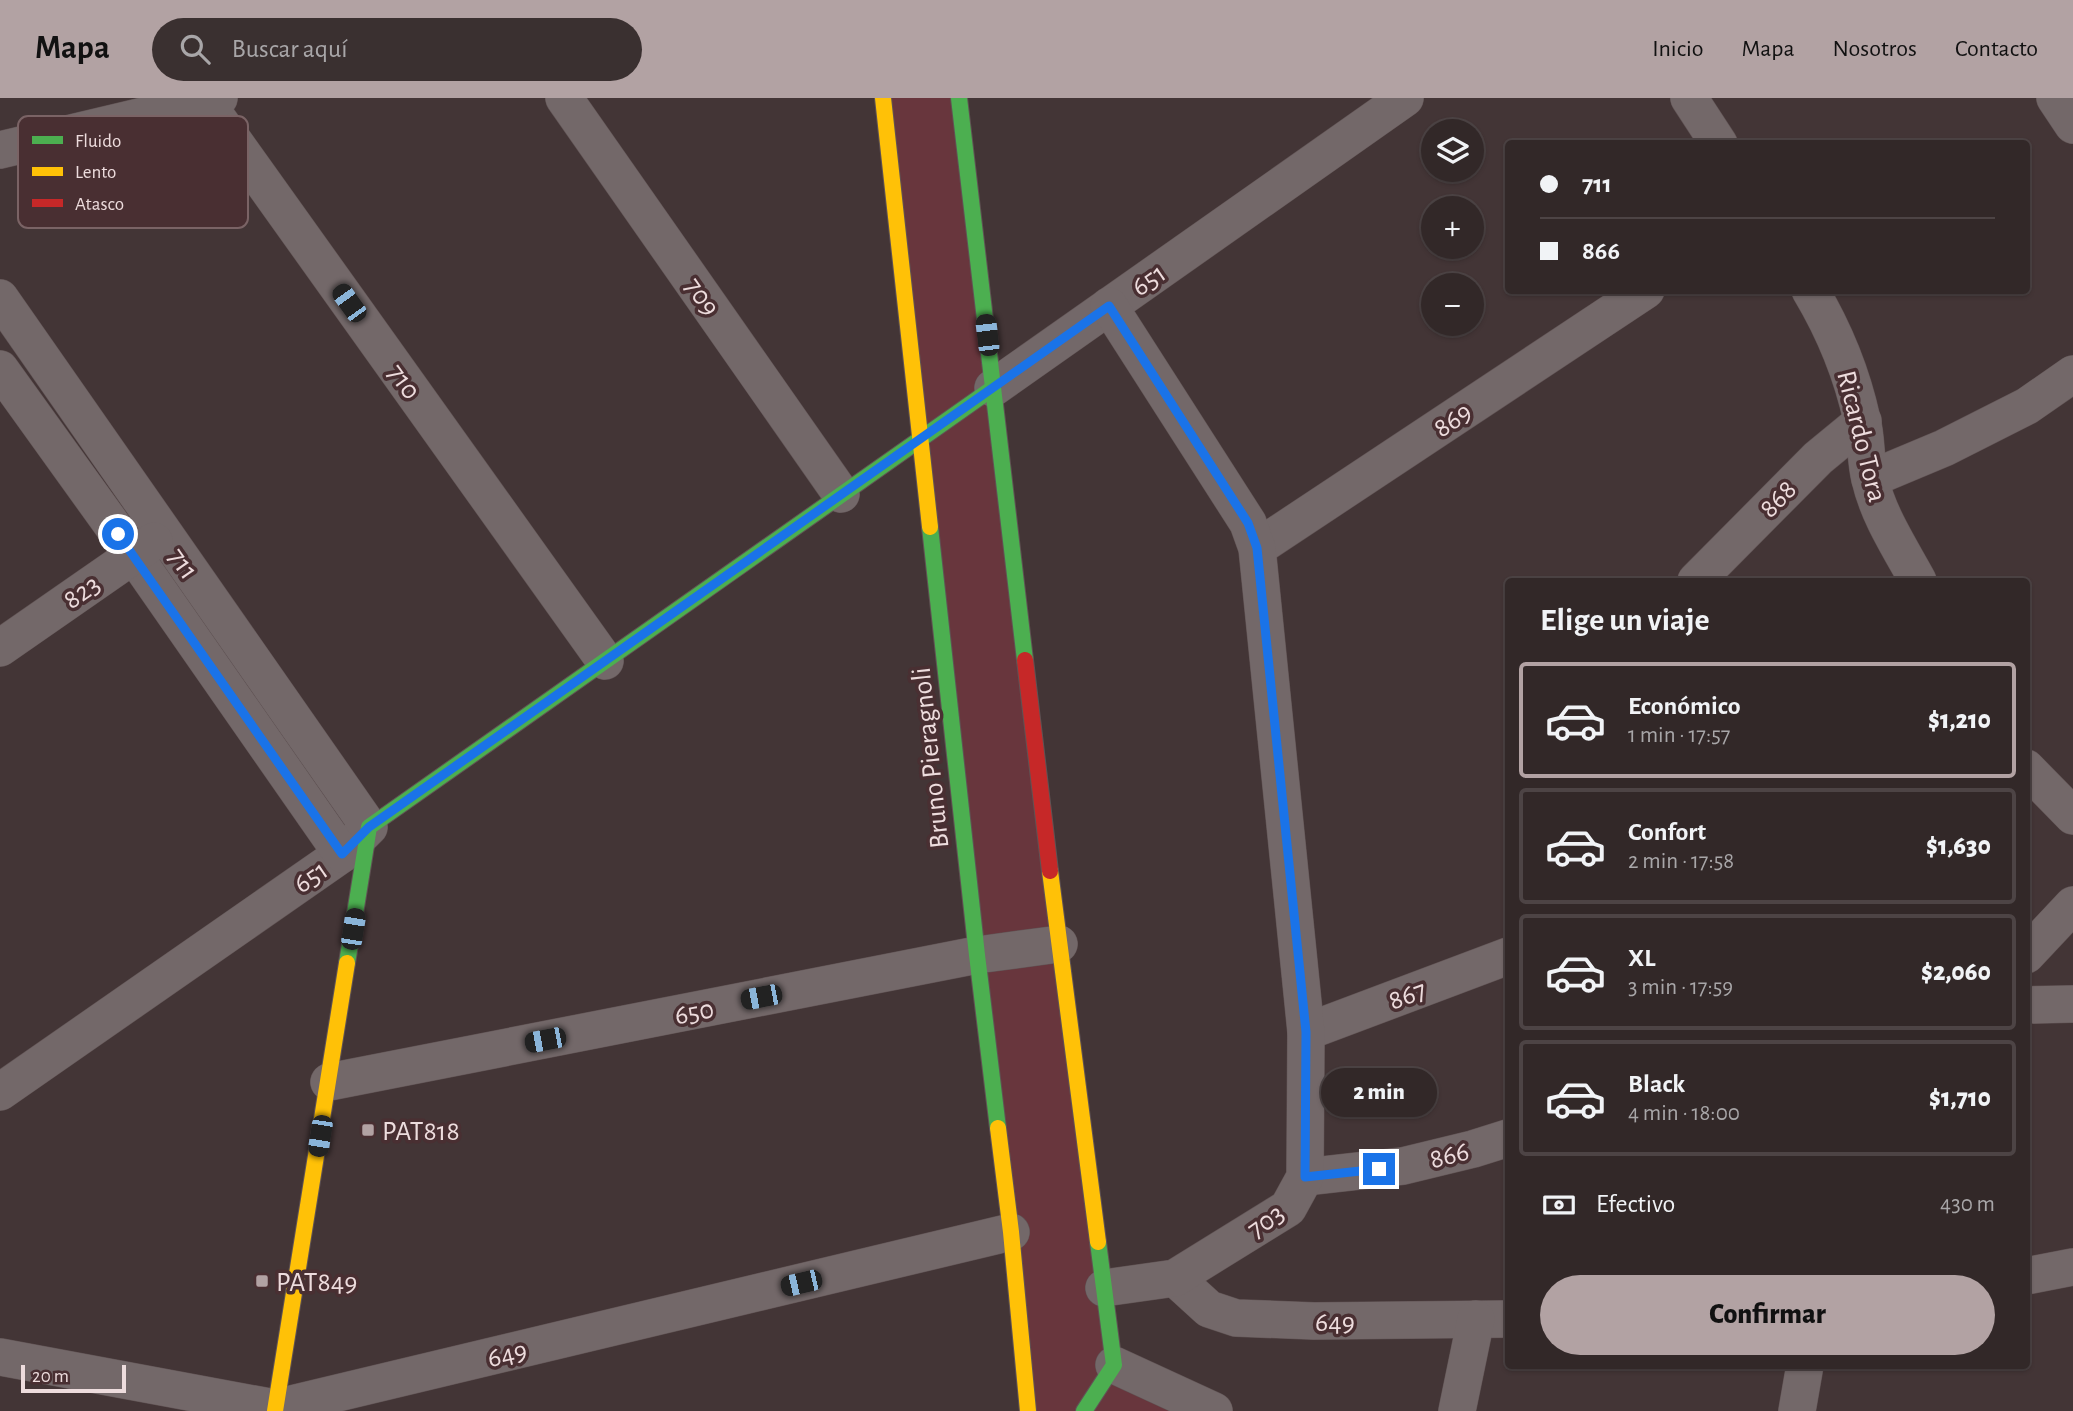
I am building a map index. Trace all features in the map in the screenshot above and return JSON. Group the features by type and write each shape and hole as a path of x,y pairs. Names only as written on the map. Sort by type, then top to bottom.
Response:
{"street":[{"name":"709","path":"564,98 841,494"},
{"name":"Bruno Pieragnoli","path":"883,98 977,955 1012,1232 1028,1411"},
{"path":"959,98 1059,944 1114,1365 1084,1411"},
{"name":"651","path":"0,1092 342,854 369,827 1405,98"},
{"path":"1689,98 1716,140"},
{"path":"2055,98 2073,125"},
{"path":"144,116 212,100"},
{"name":"710","path":"212,100 223,116"},
{"path":"0,150 18,146"},
{"name":"710","path":"248,151 605,661"},
{"name":"869","path":"1257,548 1640,294"},
{"name":"Ricardo Tora","path":"1812,294 1845,361 1863,421 1870,479 1885,522 1915,578"},
{"name":"711","path":"0,298 369,827"},
{"name":"703","path":"1104,1288 1175,1278 1288,1208 1305,1177 1306,1032 1257,548 1248,523 1109,306"},
{"name":"711","path":"0,369 342,854"},
{"path":"1870,479 1944,448 2027,406 2073,374"},
{"name":"868","path":"1699,578 1818,458 1863,421"},
{"name":"823","path":"0,648 163,534"},
{"path":"2030,772 2073,816"},
{"path":"275,1410 369,827"},
{"path":"2030,951 2073,905"},
{"name":"650","path":"329,1082 977,955 1059,944"},
{"name":"867","path":"1306,1032 1505,957"},
{"path":"2030,1005 2073,1004"},
{"name":"866","path":"1305,1177 1404,1166 1505,1139"},
{"name":"649","path":"0,1357 275,1410 1012,1232"},
{"path":"2030,1275 2073,1267"},
{"name":"649","path":"1175,1278 1209,1309 1236,1318 1314,1321 1492,1319"},
{"path":"1457,1411 1492,1319"},
{"path":"1114,1365 1214,1411"},
{"path":"1797,1411 1804,1369"}],"shaded area":[{"path":"883,98 959,98 1114,1365 1214,1411 1028,1411"}],"traffic: fast":[{"path":"959,98 1025,660"},
{"path":"347,963 369,827 993,388"},
{"path":"930,527 998,1128"},
{"path":"1084,1411 1114,1365 1098,1242"}],"traffic: slow":[{"path":"883,98 930,527"},
{"path":"1050,871 1098,1242"},
{"path":"275,1411 347,963"},
{"path":"998,1128 1028,1411"}],"traffic: jam":[{"path":"1025,660 1050,871"}],"place":[{"name":"PAT818","path":"368,1130"},
{"name":"PAT849","path":"262,1281"}],"route":[{"path":"118,534 342,854 369,827 1109,306 1248,523 1257,548 1306,1032 1305,1177 1379,1169"}]}
